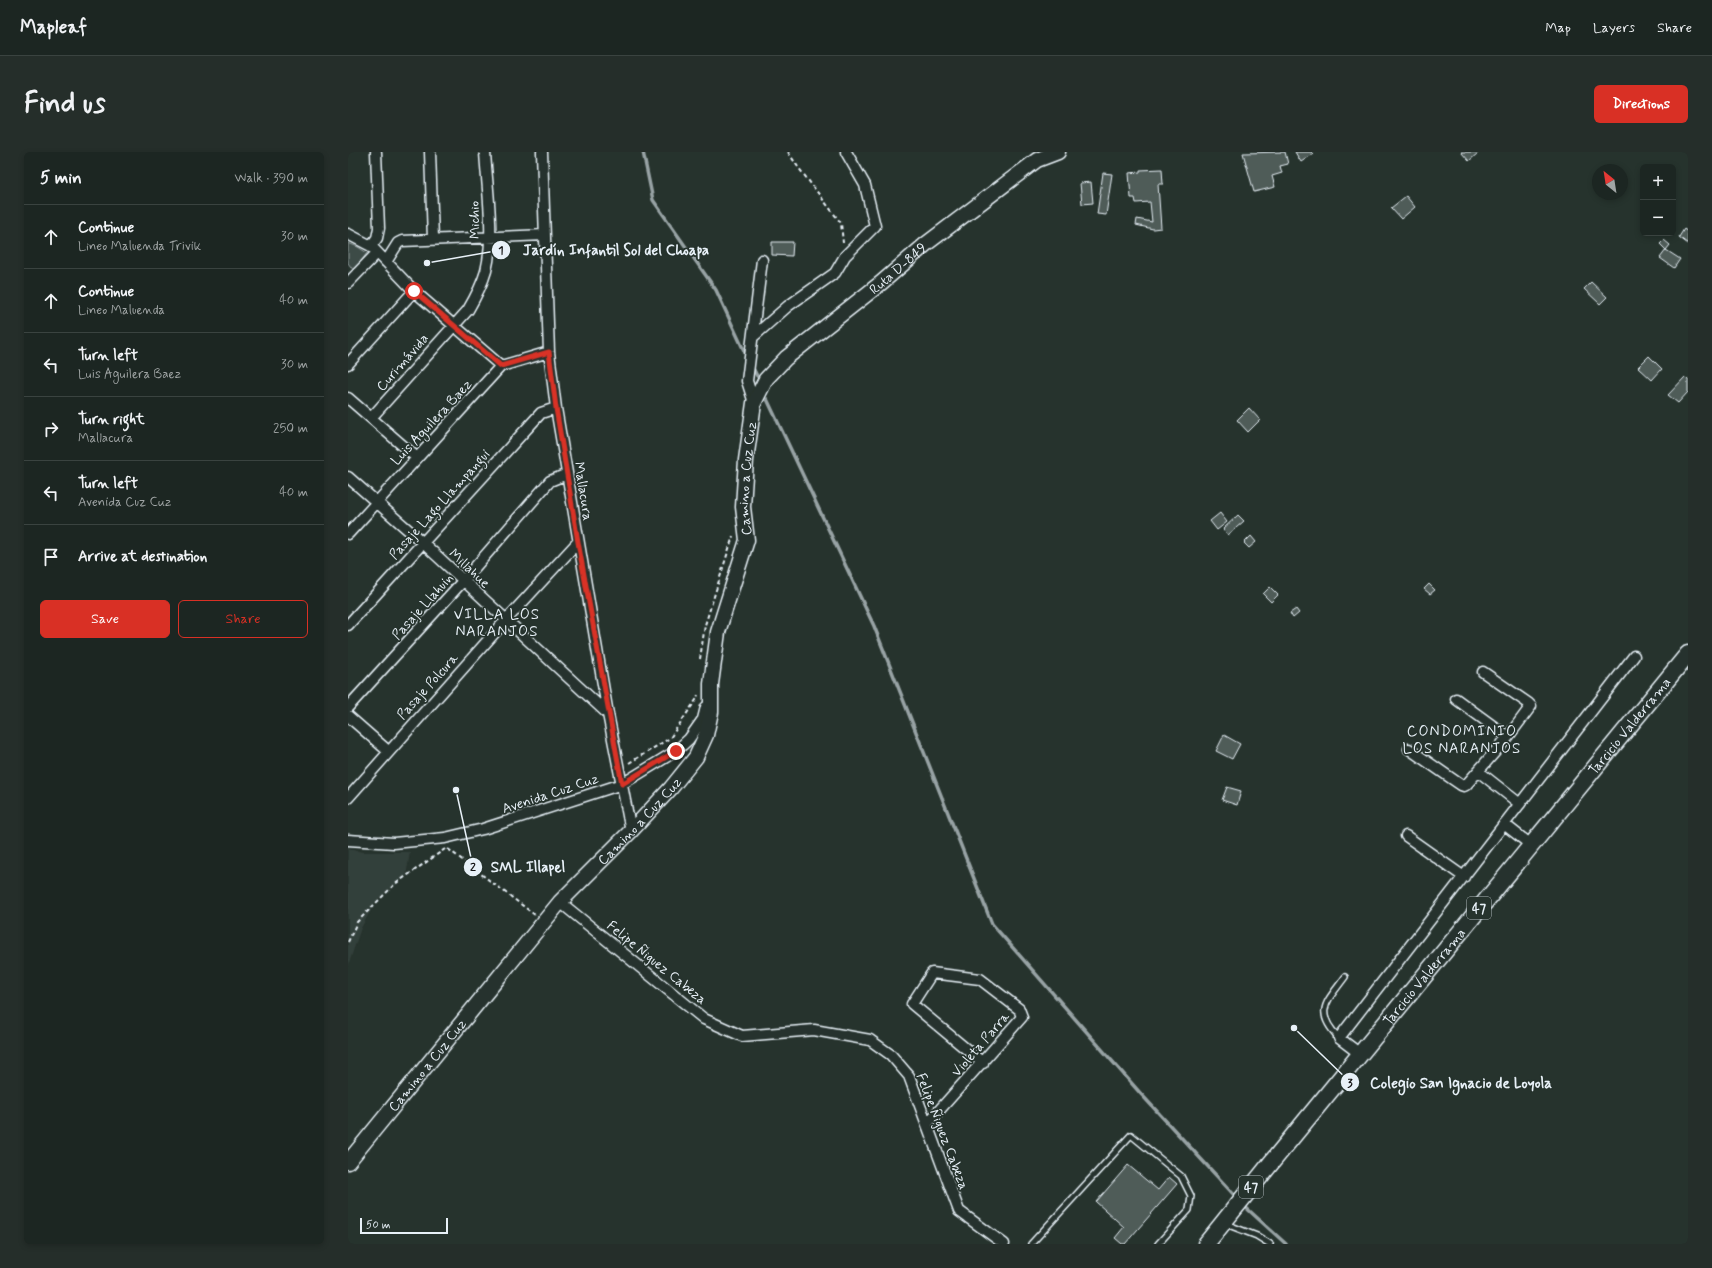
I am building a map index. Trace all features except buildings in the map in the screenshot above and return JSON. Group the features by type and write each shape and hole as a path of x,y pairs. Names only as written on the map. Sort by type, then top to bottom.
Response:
{"main road":[{"name":"Ruta D-849","path":"754,403 766,379 786,358 926,244 974,207 1038,160 1058,152"},
{"name":"Camino a Cuz Cuz","path":"348,1162 560,902 631,831 671,788 696,757 706,735 711,712 705,687 718,632 747,540 743,499 746,460 754,403"},
{"name":"Tarcicio Valderrama","path":"1206,1244 1688,654"}],"street":[{"path":"348,283 374,249 377,238 379,228 376,152"},
{"path":"430,152 433,239"},
{"name":"Michio","path":"453,325 468,310 477,294 486,270 490,236 485,152"},
{"name":"Mallacura","path":"542,152 549,352 556,408 608,714 631,831"},
{"path":"754,336 788,306 835,273 845,256 875,226 865,185 846,152"},
{"path":"348,234 374,249 414,291 501,366 549,352"},
{"path":"386,262 400,242 490,236 545,235"},
{"path":"754,403 747,381 754,336 762,260"},
{"path":"348,364 414,291"},
{"name":"Curimávida","path":"371,418 453,325"},
{"name":"Luis Aguilera Baez","path":"348,534 501,366"},
{"path":"348,398 416,458"},
{"name":"Pasaje Lago Llampangui","path":"348,625 541,413 556,408"},
{"name":"Pasaje Llahuin","path":"348,707 463,581 550,481 567,474"},
{"name":"Millahue","path":"348,477 422,542 608,714"},
{"name":"Pasaje Polcura","path":"348,798 388,751 578,542"},
{"path":"1360,1054 1339,1038 1634,656"},
{"path":"1409,749 1461,785 1466,785 1508,737 1531,706 1483,672"},
{"name":"Avenida Cuz Cuz","path":"348,840 394,843 430,841 483,829 622,784 676,751 690,739 703,719 705,687"},
{"path":"1456,699 1508,737"},
{"path":"348,716 388,751"},
{"path":"1478,771 1520,804"},
{"path":"1504,824 1531,845"},
{"path":"1406,836 1464,876"},
{"name":"Felipe Ñiguez Cabeza","path":"560,902 704,1019 742,1036 814,1030 870,1040 892,1055 909,1076 959,1211 1004,1244"},
{"name":"Violeta Parra","path":"927,1124 983,1062 1022,1018 1019,1009 980,979 932,973 912,1004 983,1062"}],"lane":[{"path":"1339,1038 1330,1028 1324,1016 1326,1003 1345,977"},
{"path":"1030,1244 1131,1135 1181,1176 1191,1196 1189,1210 1158,1244"},
{"path":"1227,1218 1270,1244"}],"path":[{"path":"788,152 840,223 845,256"},
{"path":"700,665 700,651 705,625 734,532"},
{"path":"627,764 670,738 705,687"},
{"path":"430,841 447,848 544,922"},
{"path":"348,942 357,922 395,884 447,848"}],"shaded area":[{"path":"348,243 367,253 354,271 348,263"},
{"path":"348,849 363,852 410,852 406,877 376,901 361,928 348,966"}],"waterway":[{"path":"643,152 653,200 716,290 747,357"},
{"path":"752,366 757,376"},
{"path":"767,399 874,626 992,924 1141,1094 1237,1198"},
{"path":"1242,1204 1286,1244"}],"place":[{"name":"Jardín Infantil Sol del Choapa","path":"427,263"},
{"name":"SML Illapel","path":"456,790"},
{"name":"Colegio San Ignacio de Loyola","path":"1294,1028"}],"district":[{"name":"VILLA LOS NARANJOS","path":"497,622"},
{"name":"CONDOMINIO LOS NARANJOS","path":"1462,740"}],"route":[{"path":"414,291 501,366 549,352 556,408 578,542 608,714 622,784 676,751"}]}
